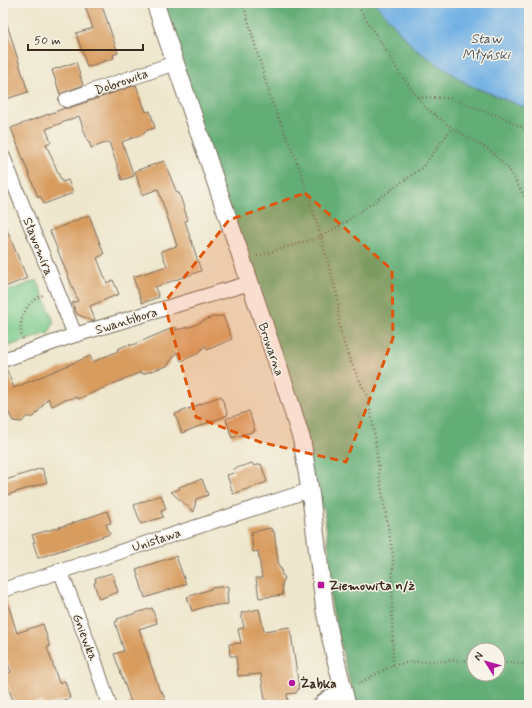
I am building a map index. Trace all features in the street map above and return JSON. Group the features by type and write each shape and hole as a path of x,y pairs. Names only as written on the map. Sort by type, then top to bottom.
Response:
{"street":[{"name":"Browarna","path":"155,3 302,441 310,490 325,611 345,698"},
{"name":"Dobrowita","path":"66,100 175,63"},
{"name":"Sławomira","path":"3,157 75,335"},
{"name":"Swantibora","path":"3,360 75,335 250,283"},
{"name":"Unisława","path":"3,590 60,570 310,490"},
{"name":"Gniewka","path":"60,570 93,656 109,705"},
{"path":"320,705 329,696 345,698"}],"path":[{"path":"242,3 271,100 300,169 321,237 338,299 338,326 348,356 368,398 392,556 393,665"},
{"path":"356,3 401,75 426,108 452,128 489,150 508,168 529,204"},
{"path":"418,97 449,98 504,118 529,131"},
{"path":"242,261 321,237 344,223 422,168 452,128"},
{"path":"24,342 20,331 23,316 32,301 43,295"},
{"path":"345,698 393,665 412,662 466,660"},
{"path":"506,662 529,665"}],"highlighted area":[{"path":"305,193 392,270 393,338 346,462 260,442 196,417 164,303 229,220"}],"green space":[{"path":"162,3 375,3 415,49 469,85 529,109 529,213 527,222 529,229 529,705 355,705 332,608 326,562 330,561 324,508 319,508"},
{"path":"37,280 54,322 49,333 3,348 3,293"}],"water":[{"name":"Staw Młyński","path":"375,3 529,3 529,109 469,85 415,49"}],"building":[{"path":"84,3 101,3 118,53 113,55 114,58 87,67 76,33 93,28"},
{"path":"6,21 28,92 3,100 3,22"},
{"path":"76,62 83,85 60,94 52,70"},
{"path":"136,85 146,112 150,111 155,128 144,131 145,133 122,142 134,176 122,180 109,142 91,148 79,116 46,129 51,142 46,144 62,182 68,180 73,193 44,204 41,197 38,197 11,128 65,108 69,108"},
{"path":"164,161 177,193 179,193 188,220 185,221 201,271 155,287 159,297 142,303 133,277 167,266 161,251 177,246 158,189 142,195 135,171"},
{"path":"89,215 104,254 97,258 107,283 113,280 119,294 90,306 95,320 92,321 77,314 72,303 78,301 50,231"},
{"path":"3,221 27,278 3,288"},
{"path":"223,316 232,339 207,350 205,345 199,353 181,361 177,352 167,366 142,374 141,372 78,399 77,397 64,400 52,406 48,398 34,417 26,417 22,422 13,421 9,413 3,416 3,368 6,368 14,388 90,356 93,362 118,351 117,349 130,344 130,346 175,327 176,330 193,326 212,317"},
{"path":"221,396 228,415 182,433 175,414"},
{"path":"249,411 255,431 232,438 226,419"},
{"path":"252,463 254,466 261,464 267,482 233,494 227,475 234,473 233,469"},
{"path":"42,468 47,482 7,495 3,481"},
{"path":"202,479 208,495 196,499 194,512 171,492 180,489 179,487"},
{"path":"161,495 166,509 161,511 163,517 141,524 134,505"},
{"path":"107,511 111,523 106,524 110,534 38,558 32,535"},
{"path":"271,528 271,531 274,531 279,568 281,568 282,575 285,577 282,584 283,595 259,598 256,578 262,578 258,551 253,552 251,532"},
{"path":"176,556 186,584 145,598 136,569"},
{"path":"112,573 118,592 99,599 94,583 96,582 95,578"},
{"path":"229,586 227,594 228,604 207,606 192,611 187,597 211,589 210,588"},
{"path":"3,598 6,598 17,633 43,624 50,647 47,647 59,683 65,681 70,698 49,705 43,705 42,701 29,705 15,705 3,674 11,672 3,650"},
{"path":"152,608 157,623 139,629 160,692 162,691 167,705 129,705 128,703 131,702 114,654 124,651 115,622 118,621 117,619"},
{"path":"259,609 264,631 290,627 299,688 296,693 287,694 288,702 271,705 265,700 261,674 238,676 236,656 230,656 229,644 241,643 238,629 244,628 241,613"}],"place":[{"name":"Ziemowita n/ż","path":"321,585"},
{"name":"Żabka","path":"292,683"}]}
